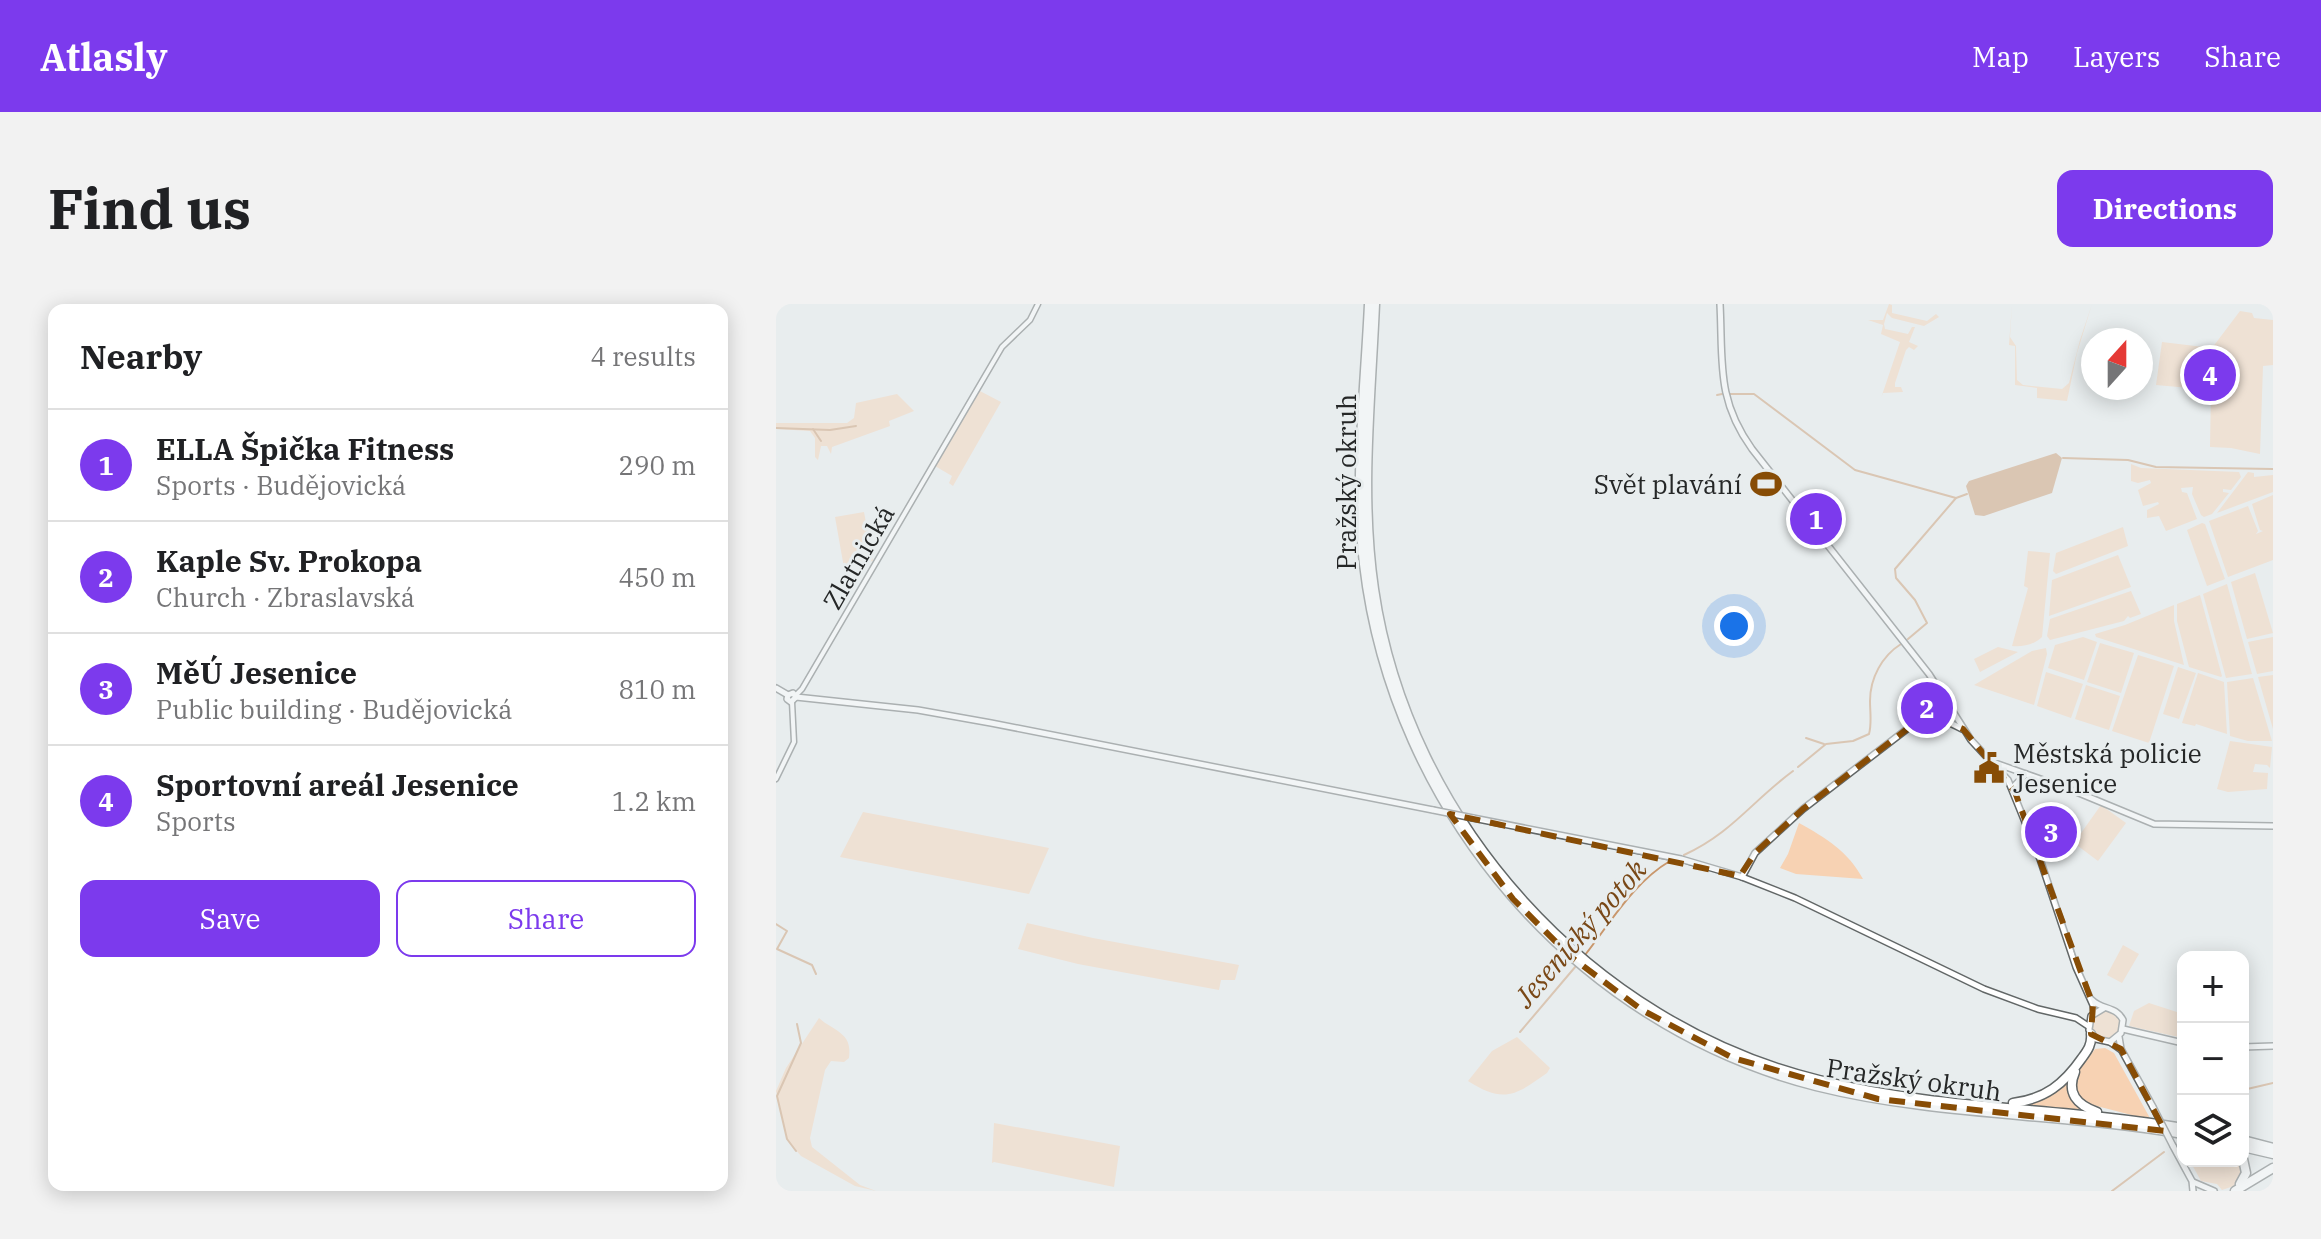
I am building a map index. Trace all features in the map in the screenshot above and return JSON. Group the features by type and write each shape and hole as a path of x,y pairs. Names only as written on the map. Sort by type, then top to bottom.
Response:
{"highway":[{"name":"Pražský okruh","path":"1372,304 1367,522 1374,592 1394,676 1424,753 1463,823 1517,895 1573,954 1642,1010 1698,1042 1753,1066 1817,1086 1896,1101 2177,1130"},
{"name":"Pražský okruh","path":"1591,969 1688,1029 1735,1052 1776,1067 1859,1089 2117,1118 2177,1130"},
{"path":"1989,1104 2031,1100 2051,1091 2070,1075 2087,1051 2090,1030"},
{"path":"2099,1041 2092,1046 2075,1072 2072,1092 2081,1105 2117,1118"},
{"path":"2249,1142 2273,1148"},
{"path":"2249,1148 2273,1154"},
{"path":"2234,1191 2245,1176 2244,1167"},
{"path":"2234,1191 2273,1168"}],"main road":[{"path":"1720,304 1725,395 1739,431 1929,674 1975,746 2013,787 2076,967 2090,997 2090,1030"},
{"path":"776,688 795,698 805,696 936,713 1681,859 1759,883 1984,989 2038,1009 2076,1018 2099,1041 2110,1042 2121,1049"},
{"path":"1742,877 1748,862 1763,845 1866,758 1922,720 1941,718 1963,729"},
{"path":"1994,763 2154,824 2273,826"},
{"path":"2013,787 2026,774"},
{"path":"1748,862 1752,875 1759,883"},
{"path":"2090,997 2104,1008 2118,1013 2123,1020 2119,1037 2110,1042"},
{"path":"2076,1018 2104,1008"},
{"path":"2123,1029 2177,1042"},
{"path":"2119,1037 2121,1049 2192,1181 2194,1191 2203,1188"},
{"path":"2249,1047 2273,1046"},
{"path":"2192,1181 2214,1191"}],"street":[{"name":"Zlatnická","path":"795,698 1002,347 1030,320 1038,304"},
{"path":"802,689 805,696"},
{"path":"776,779 794,742 795,698"}],"highlighted area":[{"path":"1937,718 1963,729 2015,792 2093,1005 2091,1034 2121,1049 2165,1131 1878,1099 1733,1058 1642,1010 1571,957 1513,899 1450,814 1740,876 1755,853 1803,809 1907,729"}],"shaded area":[{"path":"1889,304 1892,305 1892,313 1927,321 1936,314 1939,317 1924,326 1892,318 1887,313 1885,329 1908,334 1915,327 1909,342 1918,346 1914,350 1909,347 1906,350 1895,383 1895,387 1901,387 1903,392 1883,393 1881,398 1900,342 1881,334 1883,325 1868,320 1883,320"},
{"path":"2012,304 2010,337 2016,346 2017,380 2023,385 2062,389 2069,383 2081,337 2067,401 2037,398 2037,388 2015,385 2015,346 2009,345"},
{"path":"2240,311 2252,313 2254,318 2273,320 2273,365 2263,366 2260,454 2210,447 2211,390 2156,385 2162,342 2212,348"},
{"path":"978,390 1001,402 953,486 949,483 952,476 935,466"},
{"path":"897,394 914,411 889,421 890,426 832,447 831,454 827,446 821,446 818,460 815,457 815,438 810,431 776,429 776,423 847,423 854,418 856,403"},
{"path":"2056,453 2062,458 2052,493 1984,516 1975,515 1966,486 1969,481"},
{"path":"2131,464 2141,468 2239,472 2241,477 2231,490 2223,489 2223,492 2229,493 2212,514 2204,517 2192,494 2193,487 2181,488 2182,492 2187,493 2197,519 2166,531 2159,516 2147,518 2147,510 2159,504 2143,506 2138,490 2151,483 2150,480 2131,481"},
{"path":"2248,472 2254,473 2254,477 2273,475 2273,492 2217,513"},
{"path":"2273,495 2273,560 2228,577 2209,521 2248,506 2258,531 2256,534 2263,531 2260,530 2252,504"},
{"path":"864,512 873,561 851,565 852,578 846,579 835,517"},
{"path":"2202,523 2225,579 2207,586 2187,530"},
{"path":"2123,527 2128,546 2056,574 2053,571 2056,553"},
{"path":"2028,551 2050,553 2042,637 2028,645 2012,646 2028,588 2024,586"},
{"path":"2118,555 2131,587 2049,616 2052,580"},
{"path":"2255,573 2273,633 2247,639 2231,582"},
{"path":"2227,584 2252,674 2226,678 2203,594"},
{"path":"2131,591 2141,614 2050,640 2047,636 2050,619"},
{"path":"2200,595 2221,677 2189,667 2177,621 2177,604"},
{"path":"2174,605 2174,621 2184,665 2096,637 2095,634"},
{"path":"2083,637 2097,642 2084,680 2048,668 2055,645"},
{"path":"2273,637 2273,671 2257,674 2248,642"},
{"path":"2100,643 2134,653 2121,693 2087,682"},
{"path":"1998,647 2018,652 1980,672 1974,659"},
{"path":"2046,648 2034,705 1974,685 2032,651"},
{"path":"2138,655 2174,666 2149,743 2112,731"},
{"path":"2178,667 2196,673 2179,719 2163,714"},
{"path":"2046,672 2083,684 2071,718 2037,706"},
{"path":"2198,673 2224,682 2227,734 2182,723"},
{"path":"2273,675 2273,729 2258,677"},
{"path":"2253,678 2272,741 2248,741 2230,736 2227,682"},
{"path":"2086,685 2120,696 2109,730 2075,719"},
{"path":"2230,741 2272,747 2270,768 2255,764 2253,772 2268,773 2267,789 2228,792 2217,789"},
{"path":"2101,805 2126,823 2098,861 2074,843"},
{"path":"863,812 1049,848 1029,894 840,857"},
{"path":"1799,823 1836,846 1863,879 1796,874 1780,868"},
{"path":"1027,923 1239,965 1235,980 1221,980 1219,990 1078,964 1018,949"},
{"path":"2123,945 2139,954 2122,983 2107,975"},
{"path":"2149,1003 2177,1012 2177,1037 2129,1026 2134,1011"},
{"path":"2106,1010 2116,1015 2121,1025 2116,1035 2106,1040 2096,1035 2091,1025 2096,1015"},
{"path":"819,1018 845,1037 849,1058 844,1062 831,1061 825,1070 810,1138 812,1147 860,1185 876,1191 855,1186 801,1156 787,1140 776,1091 786,1068"},
{"path":"1517,1037 1550,1068 1547,1073 1527,1087 1509,1094 1491,1093 1468,1081 1492,1051"},
{"path":"2105,1048 2114,1053 2151,1120 2081,1102 2074,1088 2080,1069 2095,1049"},
{"path":"2069,1080 2072,1098 2085,1110 2028,1105 2054,1094"},
{"path":"994,1123 1120,1146 1114,1187 992,1163"},
{"path":"2193,1167 2240,1167 2242,1176 2237,1185 2222,1190 2217,1184 2201,1181"}],"waterway":[{"path":"1717,395 1722,394"},
{"path":"1728,394 1754,394 1855,470 1956,498"},
{"path":"776,428 830,430 856,426"},
{"path":"813,429 821,441"},
{"name":"Jesenický potok","path":"2063,458 2128,460 2156,467 2273,469"},
{"name":"Jesenický potok","path":"1908,639 1927,623 1915,600 1896,578 1895,569 1956,498 1967,494"},
{"name":"Jesenický potok","path":"1798,767 1826,744 1853,741 1869,734 1875,676 1883,661 1901,644"},
{"path":"1806,738 1824,744"},
{"name":"Jesenický potok","path":"1684,855 1729,827 1793,771"},
{"name":"Jesenický potok","path":"1585,955 1634,891 1670,861"},
{"path":"776,924 787,931 777,949 812,965 816,974"},
{"name":"Jesenický potok","path":"1520,1032 1576,966"},
{"path":"796,1151 787,1139 777,1096 801,1043 797,1024"},
{"path":"2249,1089 2273,1083"},
{"path":"2112,1191 2164,1152"}],"place":[{"name":"Sportovní areál Jesenice","path":"2210,375"},
{"name":"Svět plavání","path":"1766,484"},
{"name":"ELLA Špička Fitness","path":"1816,519"},
{"name":"Kaple Sv. Prokopa","path":"1927,708"},
{"name":"Městská policie Jesenice","path":"1989,768"},
{"name":"MěÚ Jesenice","path":"2051,832"}]}
